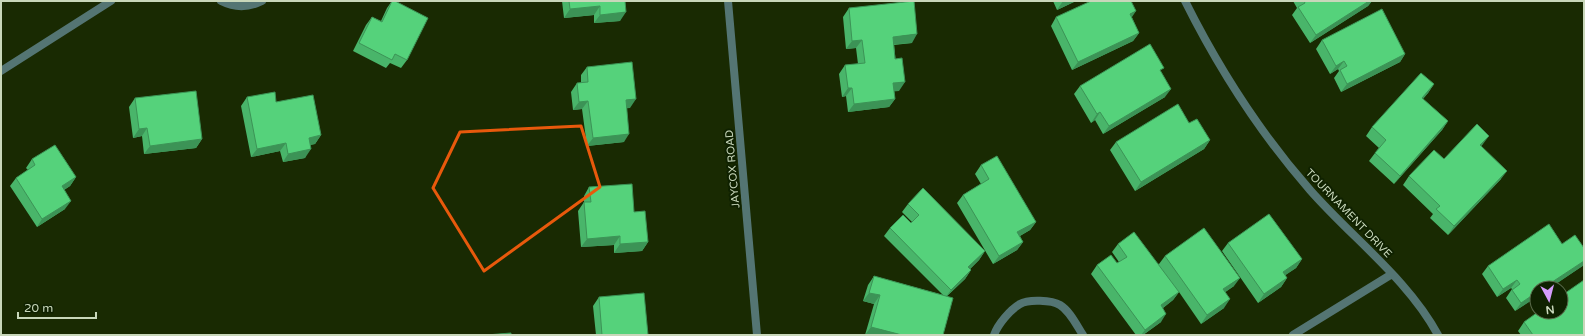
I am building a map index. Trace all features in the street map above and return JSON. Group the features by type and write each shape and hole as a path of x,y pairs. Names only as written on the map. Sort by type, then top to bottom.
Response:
{"street":[{"path":"1,71 111,1"},
{"path":"220,1 228,5 241,7 253,5 262,1"},
{"name":"JAYCOX ROAD","path":"728,1 757,335"},
{"name":"TOURNAMENT DRIVE","path":"1185,1 1209,48 1256,122 1310,190 1392,274 1431,321 1438,335"},
{"path":"1293,335 1392,274"},
{"path":"994,335 996,329 1021,303 1042,300 1060,305 1083,335"}],"highlighted area":[{"path":"581,126 600,187 484,271 433,188 460,132"}],"building":[{"path":"392,1 395,1 428,18 407,60 395,54 392,60 359,43 372,17 382,22"},
{"path":"569,1 625,1 626,12 600,15 600,6 570,9"},
{"path":"914,1 917,34 893,37 895,59 902,58 905,82 893,83 895,99 854,104 852,88 848,88 845,65 865,63 862,40 852,41 849,8"},
{"path":"1091,1 1131,1 1136,11 1130,14 1139,33 1078,62 1056,17"},
{"path":"1304,1 1369,1 1316,35 1298,7 1305,3"},
{"path":"1382,9 1405,54 1347,84 1340,70 1347,66 1344,61 1336,66 1322,40"},
{"path":"1150,44 1164,68 1160,70 1171,89 1109,126 1100,112 1097,114 1080,86"},
{"path":"632,62 636,99 626,100 629,134 593,138 588,101 579,102 577,83 588,82 587,67"},
{"path":"1421,73 1434,84 1422,98 1448,121 1400,176 1375,153 1386,140 1372,127"},
{"path":"196,91 202,139 150,146 147,128 139,129 135,98"},
{"path":"275,92 276,102 313,95 321,135 309,138 311,149 288,154 286,143 257,149 247,97"},
{"path":"1178,104 1189,123 1197,119 1210,140 1141,182 1116,142"},
{"path":"1477,124 1489,136 1480,145 1507,171 1454,226 1436,209 1440,206 1409,176 1434,150 1444,159"},
{"path":"55,145 76,177 62,186 71,201 42,219 16,178 35,165 32,159"},
{"path":"997,156 1036,222 1017,232 1023,242 999,256 963,195 989,179 981,165"},
{"path":"632,184 634,212 645,211 648,242 620,244 620,236 587,239 584,202 591,202 589,187"},
{"path":"923,188 985,251 968,267 971,270 951,290 890,228 903,215 911,223 919,215 908,204"},
{"path":"1269,214 1302,259 1283,272 1287,278 1264,294 1228,243"},
{"path":"1549,224 1562,244 1575,235 1584,248 1584,261 1555,280 1529,280 1529,298 1521,303 1512,290 1520,284 1517,280 1503,289 1488,266"},
{"path":"1204,228 1240,278 1223,289 1230,299 1207,315 1165,256"},
{"path":"1134,232 1179,292 1161,305 1166,314 1145,330 1097,265 1111,255 1117,263 1127,257 1118,244"},
{"path":"874,276 953,298 943,335 902,335 871,327 880,295 869,293"},
{"path":"1584,280 1584,335 1533,335 1524,322 1529,318 1529,320 1569,320 1569,290"},
{"path":"644,293 648,335 602,335 599,297"},
{"path":"511,333 511,335 486,335"}]}
